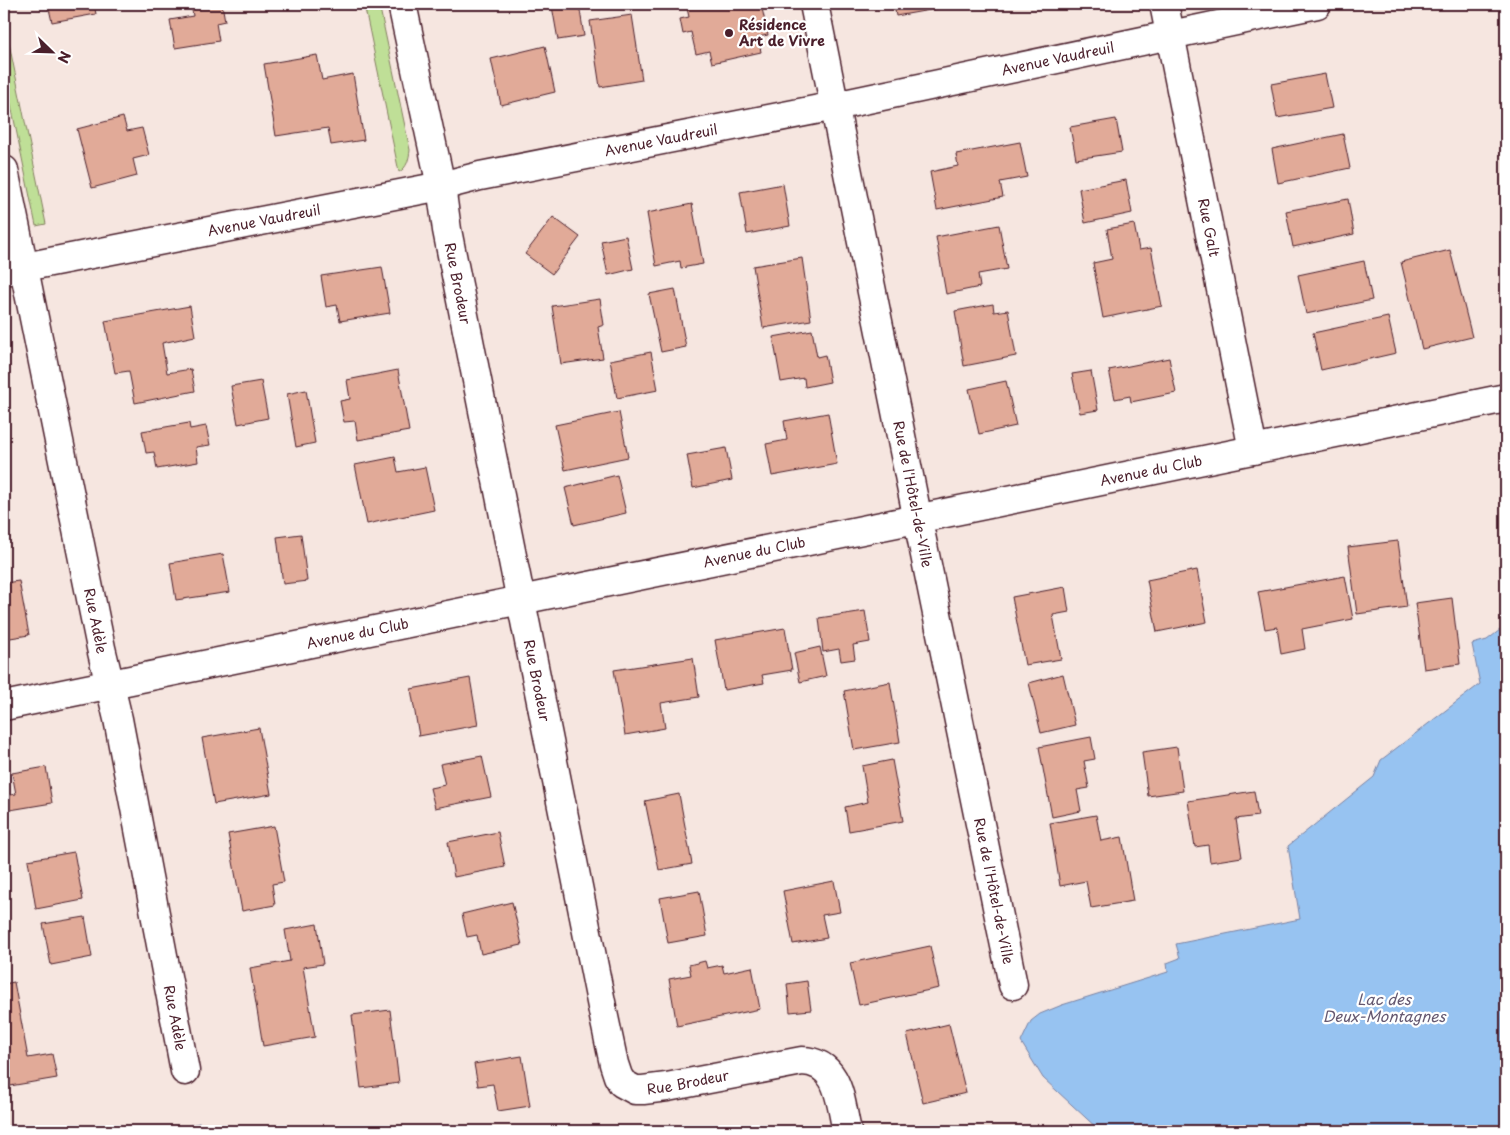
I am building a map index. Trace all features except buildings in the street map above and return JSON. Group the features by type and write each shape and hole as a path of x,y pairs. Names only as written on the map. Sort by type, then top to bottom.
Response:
{"street":[{"name":"Rue Brodeur","path":"402,4 441,186 447,230 614,1064 622,1083 635,1090 643,1090 802,1061 816,1062 828,1071 836,1084 847,1131"},
{"name":"Rue de l'Hôtel-de-Ville","path":"814,4 1013,984"},
{"name":"Rue Galt","path":"1164,4 1253,450"},
{"name":"Avenue Vaudreuil","path":"14,269 441,186 489,174 835,106 1317,4"},
{"name":"Rue Adèle","path":"4,170 14,269 118,719 185,1071"},
{"name":"Avenue du Club","path":"4,706 1506,398"}],"green space":[{"path":"364,4 379,4 410,150 407,163 399,172"},
{"path":"4,19 46,224 36,226 4,71"}],"water":[{"name":"Lac des Deux-Montagnes","path":"1506,629 1506,1131 1100,1131 1043,1078 1021,1042 1031,1021 1040,1014 1062,1005 1168,972 1167,963 1180,958 1176,944 1300,919 1288,846 1374,777 1381,760 1480,684 1472,644 1487,640 1500,630"},
{"path":"199,1123 219,1131 168,1131"}],"place":[{"name":"Résidence Art de Vivre","path":"729,33"}]}
